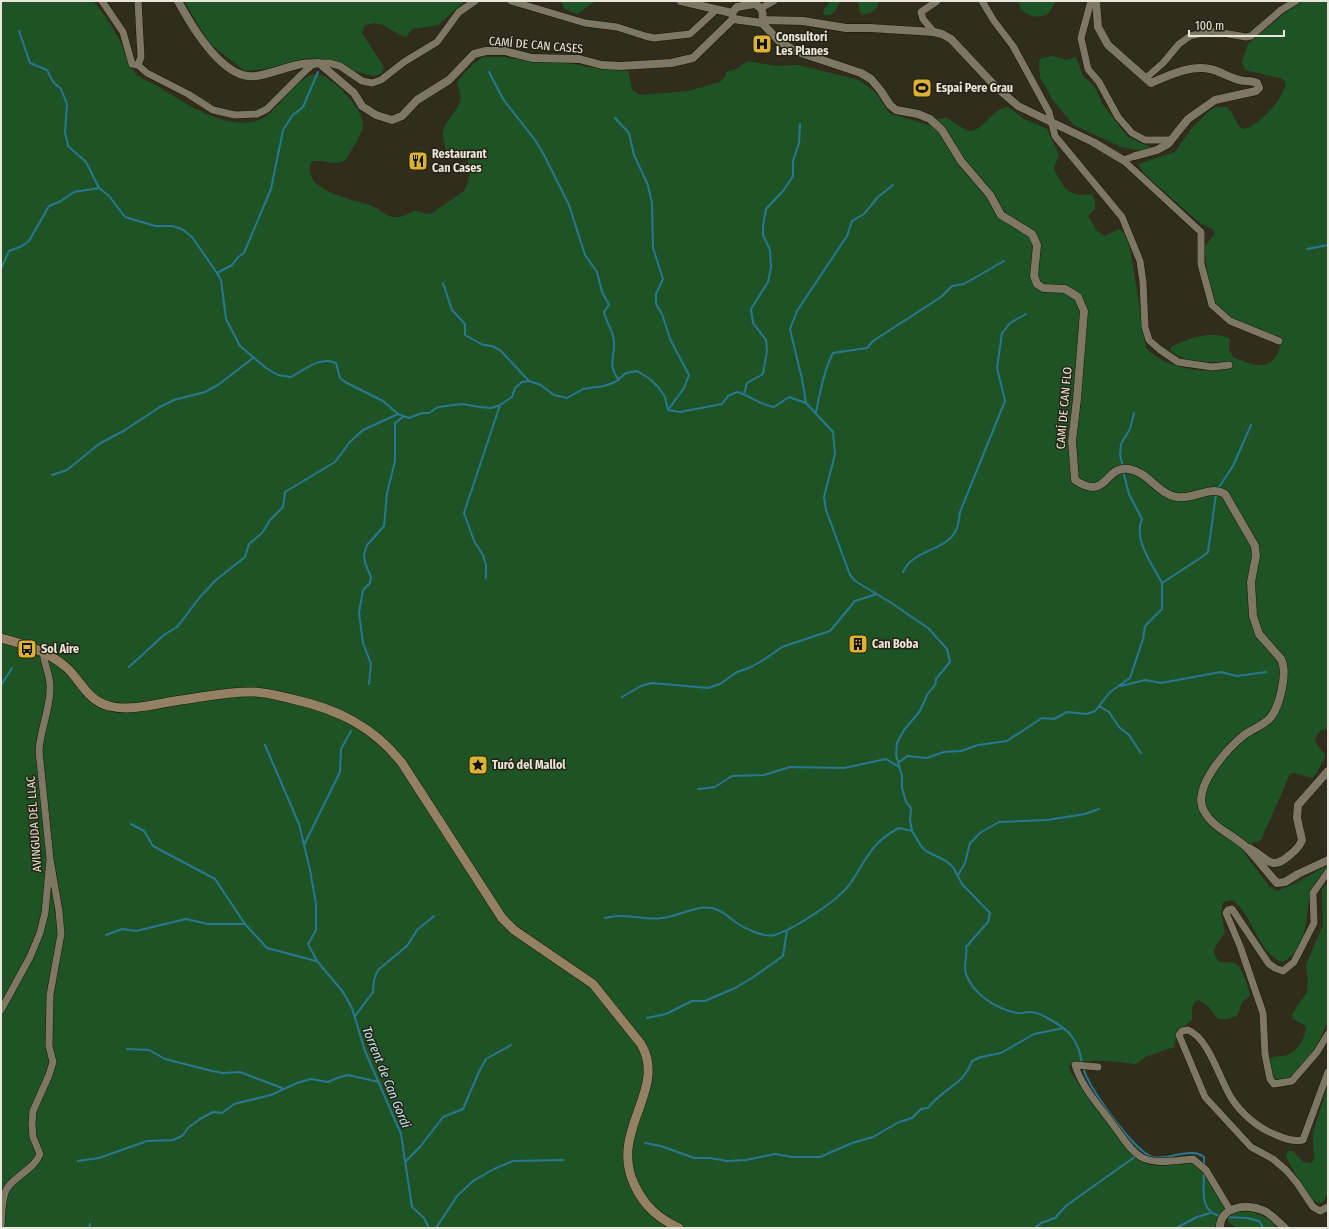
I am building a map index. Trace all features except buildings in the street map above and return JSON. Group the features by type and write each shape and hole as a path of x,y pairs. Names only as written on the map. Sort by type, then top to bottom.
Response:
{"main road":[{"path":"1,638 20,643 43,652 68,668 91,696 106,706 129,707 235,693 259,692 314,704 336,711 359,723 383,741 402,763 502,918 514,930 593,984 606,997 647,1053 650,1067 645,1091 629,1138 627,1148 628,1167 637,1191 650,1209 662,1219 679,1228"}],"street":[{"path":"102,1 123,32 131,62 138,65 147,73 188,94 213,110 227,114 243,115 264,111 301,75 312,66 319,63"},
{"path":"138,1 141,59 138,65"},
{"path":"178,1 207,46 228,67 238,73 246,76 255,76 299,64 329,63 340,66 362,81 372,83 381,80 404,62 437,42 459,12 476,1"},
{"path":"511,1 585,23 617,27 654,38 690,34 716,10"},
{"path":"681,1 716,10 733,10 763,21 803,21 846,28 934,32 951,39 996,87 1018,106 1050,120 1100,146 1123,160 1134,173 1198,228 1202,236 1200,247 1202,264 1212,305 1230,321 1279,341"},
{"path":"733,10 749,4 759,5 774,1"},
{"path":"934,32 923,19 921,12 937,1"},
{"path":"982,1 994,21 1013,46 1049,112 1050,120 1056,136 1122,217 1140,261 1143,282 1145,327 1149,340 1158,349 1178,362 1212,367 1229,365"},
{"path":"1091,1 1080,38 1088,69 1099,82 1114,111 1132,133 1145,140 1171,140"},
{"path":"1096,1 1098,27 1108,45 1151,82 1173,73 1194,68 1210,69 1238,80 1253,81 1257,83 1259,88 1256,91 1215,100 1188,120 1171,140 1156,150 1123,160"},
{"path":"1146,78 1164,63 1179,44 1190,36 1211,31 1246,37 1251,36 1281,10 1296,1"},
{"path":"759,5 763,21"},
{"name":"CAMÍ DE CAN CASES","path":"319,63 354,93 362,106 376,115 392,120 402,116 417,100 449,80 474,54 486,51 505,51 532,58 579,59 602,65 620,66 671,63 693,58 733,10"},
{"name":"CAMÍ DE CAN FLO","path":"763,21 779,41 795,51 860,73 871,80 896,110 918,114 930,119 942,130 961,162 990,195 1001,215 1032,234 1035,240 1037,252 1034,276 1037,284 1043,288 1065,289 1078,297 1084,311 1078,399 1072,441 1072,461 1075,480 1084,486 1092,488 1099,486 1115,472 1129,469 1176,497 1184,498 1211,491 1220,491 1225,494 1251,537 1255,546 1256,556 1251,582 1253,616 1259,634 1284,665 1285,675 1276,707 1271,718 1243,736 1225,754 1207,778 1201,796 1201,804 1207,816 1215,824 1245,846"},
{"name":"AVINGUDA DEL LLAC","path":"1,1010 24,970 40,933 46,900 50,859 39,751 40,737 50,684 43,652"},
{"path":"1245,846 1255,850 1273,864 1280,863 1294,851 1302,840 1297,818 1298,805 1328,771"},
{"path":"1245,846 1277,883 1280,884 1328,860"},
{"path":"1,1227 3,1205 7,1188 33,1166 40,1154 33,1137 33,1111 49,1075 53,1062 49,1046 50,995 61,934 59,911 50,859"},
{"path":"1328,872 1313,893 1314,922 1311,930 1294,962 1283,970 1275,968 1269,964 1232,909 1228,910 1226,913 1243,952 1263,1013 1265,1054 1270,1079 1274,1084 1292,1081 1317,1052 1328,1034"},
{"path":"1328,1072 1303,1140 1288,1140 1261,1128 1233,1101 1206,1048 1197,1036 1188,1030 1182,1031 1179,1035 1205,1097 1251,1147 1273,1159 1286,1170 1297,1183 1313,1207 1320,1211 1328,1206"},
{"path":"1098,1066 1075,1065 1079,1077 1092,1098 1129,1145 1141,1157 1153,1161 1193,1159 1206,1170 1230,1210"},
{"path":"1220,1228 1221,1220 1230,1210 1252,1208 1266,1212 1285,1228"}],"green space":[{"path":"1,1 93,1 113,29 129,64 135,73 183,102 212,116 227,121 242,123 255,121 268,115 297,84 310,75 316,74 330,80 353,102 362,119 363,125 346,160 337,163 319,161 311,162 310,172 314,181 331,193 372,206 393,217 400,217 417,211 431,214 464,191 470,174 468,161 466,157 451,156 448,153 444,144 443,131 445,125 460,102 461,97 457,84 460,78 473,64 484,57 503,57 543,62 567,62 587,67 628,71 632,90 640,95 688,91 720,82 725,77 726,72 737,69 748,61 775,66 798,65 859,80 876,93 889,113 928,125 941,118 946,118 970,131 980,127 1002,108 1008,107 1024,119 1047,129 1059,155 1054,168 1062,184 1075,194 1090,194 1094,198 1095,209 1088,216 1097,231 1105,236 1119,229 1125,234 1130,248 1146,348 1153,355 1173,365 1197,370 1219,370 1229,367 1225,362 1197,361 1183,358 1171,351 1171,347 1200,336 1223,336 1230,339 1229,349 1233,357 1258,365 1271,362 1276,357 1281,339 1233,319 1220,310 1216,305 1210,290 1204,247 1215,234 1214,230 1200,223 1151,180 1138,164 1175,152 1192,128 1209,111 1217,107 1227,107 1232,112 1238,125 1244,129 1257,122 1269,112 1275,105 1286,85 1284,80 1280,78 1245,70 1242,62 1248,44 1292,7 1303,1 1328,1 1328,729 1321,730 1315,738 1316,743 1325,755 1324,760 1313,778 1294,773 1290,774 1261,840 1250,844 1245,854 1269,886 1277,891 1296,883 1328,865 1328,868 1317,880 1311,892 1306,924 1301,942 1291,956 1283,962 1268,952 1239,906 1232,900 1223,902 1221,912 1225,932 1216,946 1214,953 1219,962 1236,964 1241,969 1250,996 1242,1002 1237,1016 1228,1019 1218,1019 1208,1006 1199,1000 1192,1008 1192,1020 1177,1032 1174,1047 1147,1056 1136,1064 1111,1061 1092,1061 1076,1063 1069,1066 1071,1073 1097,1108 1133,1152 1143,1161 1150,1165 1193,1162 1204,1170 1226,1207 1216,1220 1217,1228 1,1228"},
{"path":"184,1 465,1 438,25 412,29 406,37 381,24 376,23 364,26 362,33 384,67 381,74 373,76 307,58 271,68 245,71 210,44"},
{"path":"561,1 596,1 577,14 565,9"},
{"path":"830,1 841,1 831,15 824,15 823,11"},
{"path":"858,1 878,1 878,6 870,13 863,14 860,13"},
{"path":"1018,1 1056,1 1048,14 1043,16 1034,16 1022,10"},
{"path":"1052,56 1066,60 1076,57 1083,76 1094,86 1103,105 1128,137 1152,148 1142,151 1121,147 1074,125 1054,102 1040,77 1039,61 1042,58"},
{"path":"1328,882 1328,1020 1326,1027 1312,1053 1300,1070 1294,1076 1279,1081 1271,1075 1269,1059 1285,1056 1291,1053 1298,1047 1305,1034 1306,1026 1293,1019 1292,1014 1307,992 1308,981 1306,965 1323,925 1322,889"},
{"path":"1328,1085 1328,1186 1327,1195 1321,1203 1314,1201 1310,1197 1286,1155 1288,1151 1293,1151 1303,1162 1312,1163 1314,1158 1313,1133"},
{"path":"1249,1211 1268,1218 1278,1228 1237,1228 1228,1222 1228,1216 1234,1212"}],"waterway":[{"path":"19,31 30,63 47,70 53,82 61,89 67,104 65,132 68,146 86,162 99,188 109,196 125,217 155,226 172,226 182,229 192,237 221,280 226,319 240,346 266,368 278,375 291,377 312,365 324,361 336,363 340,378 383,401 398,414"},
{"path":"217,273 232,265 238,257 244,253 271,189 283,130 292,116 303,107 318,72"},
{"path":"489,72 503,99 535,140 569,205 585,255 597,272 602,292 609,305 604,312 613,336 614,348 612,363 615,374 619,380"},
{"path":"615,118 629,133 634,155 648,185 652,204 653,248 663,279 656,294 656,304 662,314 670,339 689,375 684,388 668,410"},
{"path":"744,394 747,383 763,374 767,351 766,340 753,323 751,309 768,282 771,267 770,250 763,235 766,209 783,191 793,176 793,161 799,143 800,124"},
{"path":"806,403 790,329 797,311 847,236 852,221 864,214 878,197 893,185"},
{"path":"1,269 9,251 22,246 29,241 49,206 61,201 74,192 99,188"},
{"path":"1307,249 1328,245"},
{"path":"816,412 825,374 833,353 867,348 873,341 941,297 952,286 964,284 1004,261"},
{"path":"443,283 452,310 465,324 465,335 483,345 492,346 500,350 529,381"},
{"path":"903,572 908,564 914,559 952,537 957,528 960,512 1005,401 997,368 1002,333 1010,323 1026,314"},
{"path":"52,475 67,470 99,444 125,430 160,407 174,400 205,392 218,385 253,358"},
{"path":"129,667 164,635 177,627 200,597 216,580 245,557 249,544 262,533 270,520 283,507 285,492 335,462 349,443 363,430 398,414 409,418 422,413 429,413 438,407 462,404 491,408 500,405 512,397 515,388 522,382 529,381 541,385 554,395 567,398 583,389 604,386 615,382 626,373 637,371 650,379 659,388 665,397 668,410"},
{"path":"668,410 680,412 722,404 728,396 737,392 763,404 774,407 789,397 806,403 833,432 835,454 824,497 826,510 850,575 855,581 890,602 928,628 947,649 950,662 936,679 935,685 927,695 920,711 904,730 897,743 896,755 902,776 902,788 906,802 911,808 910,820 912,831 921,846 926,851 946,861 953,867 962,884 990,913 988,922 966,947 966,974 974,988 986,1000 993,1004 1017,1013 1029,1012 1039,1014 1062,1027 1072,1036 1078,1048 1082,1063"},
{"path":"486,578 486,565 483,555 474,541 464,513 500,405"},
{"path":"1123,467 1120,455 1121,444 1130,429 1134,413"},
{"path":"369,684 371,664 363,643 359,613 363,590 370,583 371,577 365,563 364,554 367,545 384,526 387,493 395,461 395,423 404,416"},
{"path":"1217,490 1233,466 1251,425"},
{"path":"1123,471 1129,494 1142,519 1140,535 1145,552 1162,583"},
{"path":"898,763 907,756 927,758 944,752 961,751 978,745 1007,741 1042,718 1054,719 1067,712 1087,714 1095,711 1110,692 1130,678 1143,639 1145,626 1162,609 1162,583 1208,552 1216,494"},
{"path":"622,697 641,686 652,683 708,688 720,684 737,672 749,668 782,647 830,631 855,601 877,594"},
{"path":"1,685 12,668"},
{"path":"1121,686 1145,680 1161,683 1221,672 1237,676 1266,672"},
{"path":"1099,706 1109,712 1119,727 1129,735 1141,753"},
{"path":"304,845 340,772 341,749 351,731"},
{"name":"Torrent de Can Gordi","path":"265,745 299,824 310,870 316,904 316,930 308,944 317,961 343,992 352,1008 365,1051 401,1134 412,1207 424,1218 429,1228"},
{"path":"698,789 715,787 732,776 764,775 790,767 844,768 886,759 899,767"},
{"path":"958,875 965,863 970,843 980,833 999,822 1047,820 1085,814 1099,809"},
{"path":"131,824 144,831 153,846 215,879 245,924"},
{"path":"605,918 613,916 627,916 655,919 668,917 695,909 709,908 721,911 738,924 751,930 761,934 771,936 775,935 805,920 826,906 844,891 870,852 889,834 899,828 912,831"},
{"path":"355,1016 373,992 374,980 378,970 407,946 417,930 434,916"},
{"path":"106,935 122,929 136,931 186,919 208,924 245,924 267,948 316,961"},
{"path":"647,1018 666,1014 692,1001 705,1001 735,988 752,978 783,956 787,930"},
{"path":"645,1143 661,1146 694,1158 710,1158 727,1161 746,1160 775,1154 792,1157 820,1157 852,1143 873,1137 899,1122 912,1118 921,1109 928,1108 934,1101 958,1082 972,1061 981,1057 1001,1053 1034,1034 1064,1028"},
{"path":"405,1162 420,1147 443,1117 463,1109 486,1059 511,1045"},
{"path":"127,1049 149,1050 165,1059 212,1071 223,1073 240,1072 282,1088"},
{"path":"1083,1067 1086,1076 1102,1103 1124,1132 1145,1153 1158,1158 1196,1153 1204,1157 1204,1166"},
{"path":"78,1161 99,1158 147,1141 173,1140 182,1136 189,1127 213,1112 222,1113 234,1104 271,1095 297,1083 311,1079 328,1082 348,1075 379,1082"},
{"path":"1035,1228 1041,1223 1055,1218 1067,1205 1136,1156"},
{"path":"436,1228 457,1196 473,1181 494,1169 513,1161 563,1160"},
{"path":"1204,1172 1204,1199 1206,1205 1209,1210 1220,1216"},
{"path":"1176,1228 1197,1217 1210,1213"},
{"path":"1225,1217 1247,1218 1259,1221 1263,1228"},
{"path":"89,1228 90,1224"}],"place":[{"name":"Consultori Les Planes","path":"762,44"},
{"name":"Espai Pere Grau","path":"922,88"},
{"name":"Restaurant Can Cases","path":"418,161"},
{"name":"Can Boba","path":"858,644"},
{"name":"Sol Aire","path":"27,649"},
{"name":"Turó del Mallol","path":"478,765"}]}
